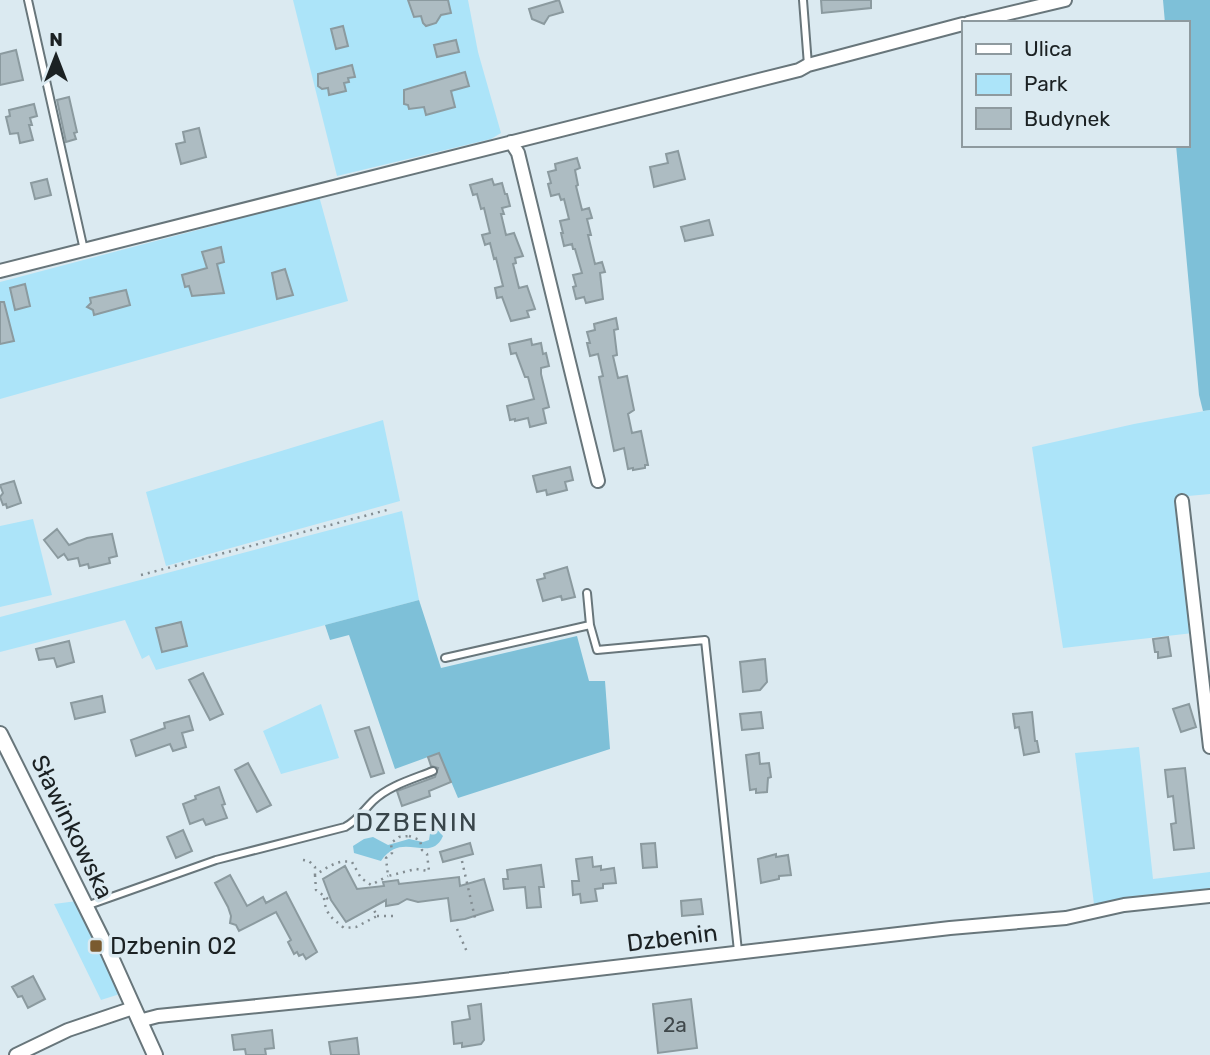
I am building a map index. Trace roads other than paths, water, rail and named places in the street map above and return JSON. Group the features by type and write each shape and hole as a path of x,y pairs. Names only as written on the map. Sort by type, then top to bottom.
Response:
{"street":[{"path":"975,21 1065,0"},
{"path":"0,271 799,70 808,65 962,24"},
{"path":"511,142 518,153 598,481"},
{"path":"1182,500 1210,747"},
{"name":"Sławinkowska","path":"0,734 86,906 155,1055"},
{"name":"Dzbenin","path":"16,1055 68,1030 136,1014 158,1016 417,990 922,930 1066,918 1124,905 1210,896"}],"lane":[{"path":"28,0 84,250"},
{"path":"803,0 808,65"},
{"path":"587,593 590,625 597,650 705,640 738,951"},
{"path":"445,657 590,625"},
{"path":"86,906 216,860 345,827 386,792 432,771"}],"place":[{"name":"Dzbenin 02","path":"96,946"}],"district":[{"name":"DZBENIN","path":"417,822"}]}
